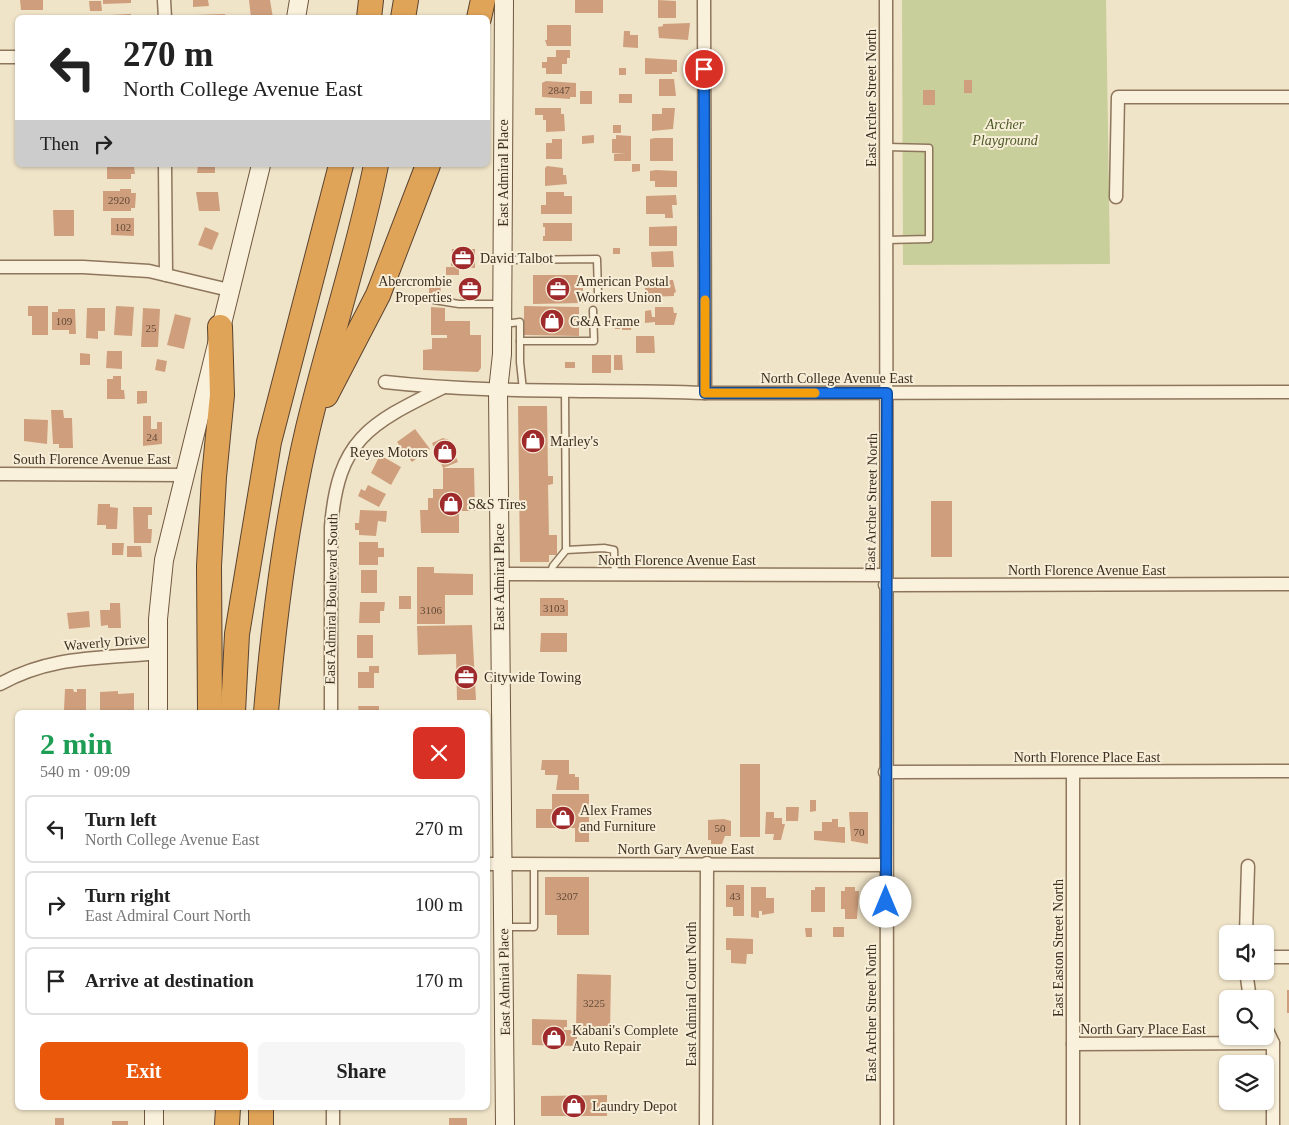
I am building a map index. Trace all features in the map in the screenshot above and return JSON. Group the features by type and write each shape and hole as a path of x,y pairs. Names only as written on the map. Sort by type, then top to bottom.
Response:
{"highway":[{"path":"369,15 371,0"},
{"path":"404,15 406,0"},
{"path":"480,15 483,0"},
{"path":"233,710 238,634 269,442 340,167"},
{"path":"266,710 280,577 308,430 375,167"},
{"path":"308,430 378,295 427,167"},
{"path":"210,710 209,566 214,477 222,394 220,327"},
{"path":"227,1125 228,1110"},
{"path":"261,1110 261,1125"}],"main road":[{"path":"296,15 299,0"},
{"name":"East Admiral Place","path":"504,0 502,324 511,353 498,390 499,574 495,864 503,927 505,1125"},
{"path":"158,710 158,619 163,569 184,475 260,167"},
{"path":"154,1110 154,1125"}],"street":[{"path":"164,0 164,15"},
{"path":"704,0 705,393"},
{"name":"East Archer Street North","path":"886,0 887,393 885,772 887,1125"},
{"path":"0,57 15,57"},
{"path":"1116,197 1118,97 1289,97"},
{"path":"165,167 166,275"},
{"path":"0,267 116,268 166,275 229,290"},
{"name":"North College Avenue East","path":"385,382 442,388 498,390 705,393 1289,392"},
{"name":"East Admiral Boulevard South","path":"331,710 330,527 333,499 342,469 351,451 364,435 384,418 442,388"},
{"name":"South Florence Avenue East","path":"0,474 184,475"},
{"name":"North Florence Avenue East","path":"499,574 1289,584"},
{"name":"Waverly Drive","path":"0,684 28,670 48,663 77,658 158,652"},
{"name":"North Florence Place East","path":"885,772 1289,771"},
{"name":"East Easton Street North","path":"1073,772 1073,1125"},
{"name":"North Gary Avenue East","path":"495,864 707,863 886,865"},
{"name":"East Admiral Court North","path":"706,1125 707,863"},
{"path":"1246,925 1248,866"},
{"path":"1274,957 1289,957"},
{"name":"North Gary Place East","path":"1073,1044 1219,1044"},
{"path":"1273,1045 1273,1125"},
{"path":"332,1110 333,1125"}],"lane":[{"path":"886,147 929,148 929,240 887,240"},
{"path":"502,260 598,258 598,293"},
{"path":"434,300 460,304 502,304"},
{"path":"520,341 594,340 593,310"},
{"path":"502,324 520,322 520,341 511,353 523,390"},
{"path":"550,574 553,566 566,550 565,390"},
{"path":"566,550 604,548 614,550 615,574"},
{"path":"503,927 534,926 534,864"}],"green space":[{"name":"Archer Playground","path":"902,0 1106,0 1110,264 903,265"}],"building":[{"path":"20,0 43,0 43,10 21,10"},
{"path":"103,0 131,0 131,3 103,4"},
{"path":"193,0 208,0 209,6 193,7"},
{"path":"249,0 270,0 272,15 251,15"},
{"path":"575,0 603,0 603,13 575,13"},
{"path":"658,0 676,1 676,18 658,18"},
{"path":"89,1 101,1 102,11 90,11"},
{"path":"690,23 688,40 659,38 658,27 663,26 663,24"},
{"path":"547,25 571,25 571,46 547,46 545,40 547,40"},
{"path":"624,31 630,31 630,35 638,35 638,48 623,47"},
{"path":"556,50 570,50 570,58 567,58 567,64 562,64 562,74 546,74 546,68 542,68 542,62 547,62 547,57 556,57"},
{"path":"645,58 677,60 677,72 672,72 672,74 645,74"},
{"path":"619,68 626,68 626,75 619,75"},
{"path":"659,79 674,79 676,96 659,96"},
{"path":"964,80 972,80 972,93 964,93"},
{"path":"546,81 576,83 576,97 570,97 570,99 542,97 542,83"},
{"path":"923,90 935,90 935,105 923,105"},
{"path":"580,91 592,91 592,104 580,104"},
{"path":"619,94 632,94 632,103 619,103"},
{"path":"535,108 561,108 561,114 564,114 565,131 546,132 546,120 543,120 543,115 535,115"},
{"path":"662,108 675,108 673,129 652,131 652,114 662,114"},
{"path":"613,125 621,125 621,133 613,133"},
{"path":"594,135 594,143 582,144 582,136"},
{"path":"616,135 631,136 631,161 614,161 614,154 626,154 612,153 612,139 616,139"},
{"path":"673,138 673,161 650,161 650,139"},
{"path":"552,139 562,139 562,159 546,159 546,143 552,143"},
{"path":"632,164 640,164 640,171 632,172"},
{"path":"547,166 563,168 563,175 566,175 567,184 545,186 545,168"},
{"path":"107,167 134,167 135,174 131,174 131,179 107,179"},
{"path":"198,167 215,167 215,173 197,173"},
{"path":"650,171 677,171 677,187 655,187 655,181 650,181"},
{"path":"120,189 131,189 131,193 136,193 135,208 131,208 131,211 103,211 103,191 120,191"},
{"path":"196,192 218,192 220,211 199,211"},
{"path":"546,192 564,192 564,196 572,196 572,214 541,214 541,205 546,205"},
{"path":"676,195 677,205 672,205 673,218 665,218 665,214 646,214 646,196"},
{"path":"53,210 74,210 74,236 54,236"},
{"path":"111,218 134,218 134,236 111,235"},
{"path":"543,223 572,223 572,241 543,241 545,227 543,227"},
{"path":"677,226 677,246 649,246 649,227"},
{"path":"205,227 219,233 212,250 198,245"},
{"path":"613,248 620,248 620,254 613,254"},
{"name":"David Talbot","path":"452,249 475,249 475,268 451,266"},
{"path":"673,251 674,267 652,267 651,252"},
{"path":"446,267 459,267 459,275 446,275"},
{"name":"American Postal Workers Union","path":"533,275 583,275 583,303 533,304"},
{"path":"435,280 440,280 441,295 429,294 429,283 435,282"},
{"name":"Abercrombie Properties","path":"461,280 479,280 479,298 460,298"},
{"path":"648,280 673,280 676,292 674,296 648,297 644,286 648,286"},
{"path":"28,306 48,306 48,335 32,335 32,316 28,316"},
{"path":"116,306 134,307 132,336 114,335"},
{"name":"G&A Frame","path":"524,306 579,307 579,336 524,335"},
{"path":"431,307 445,308 445,321 470,321 470,335 481,335 481,368 478,372 423,370 423,350 432,349 432,338 447,338 447,335 431,335"},
{"path":"655,307 673,307 674,313 677,313 674,325 655,325 655,322 645,323 645,311 651,310 652,317 655,317"},
{"path":"87,308 105,308 105,331 98,331 98,339 86,338"},
{"path":"143,308 160,309 158,347 141,347"},
{"path":"58,309 75,309 76,334 69,334 69,330 52,330 52,312 58,312"},
{"path":"175,314 191,318 184,349 167,345"},
{"path":"622,319 633,320 631,330 622,330"},
{"path":"615,320 620,320 620,329 615,329"},
{"path":"636,336 654,336 655,353 636,353"},
{"path":"107,351 122,351 122,369 106,368"},
{"path":"80,353 90,354 90,365 80,365"},
{"path":"592,355 611,355 611,373 592,373"},
{"path":"614,355 622,355 623,370 614,370"},
{"path":"157,359 167,361 165,372 155,370"},
{"path":"565,362 575,362 575,368 565,368"},
{"path":"113,376 121,376 121,390 124,390 125,399 107,399 107,379 113,379"},
{"path":"137,391 147,391 147,403 137,404"},
{"path":"518,406 547,406 548,476 553,476 553,484 548,485 549,535 557,535 557,555 549,555 549,562 520,562"},
{"path":"51,410 63,410 64,418 72,418 73,448 59,448 59,444 53,444"},
{"path":"143,416 151,416 151,429 157,429 157,422 162,422 162,444 143,446"},
{"path":"24,419 48,420 47,444 24,441"},
{"path":"415,429 430,449 412,462 397,442"},
{"name":"Reyes Motors","path":"443,438 449,440 458,462 443,468 432,443"},
{"path":"380,455 401,467 391,485 371,473"},
{"name":"S&S Tires","path":"443,468 474,468 475,511 459,511 459,533 421,533 420,510 428,510 428,498 433,498 433,489 443,489"},
{"path":"368,485 386,494 379,507 358,496 361,489 365,491"},
{"path":"931,501 952,501 952,557 931,557"},
{"path":"98,504 110,504 110,507 118,508 117,529 106,529 106,525 97,525"},
{"path":"133,507 152,507 152,515 148,515 148,529 152,529 151,543 134,543"},
{"path":"360,510 387,511 386,522 378,521 376,536 359,535 359,530 355,530 355,523 359,523"},
{"path":"359,542 378,542 378,548 384,548 384,557 378,557 378,565 359,565"},
{"path":"112,543 124,543 123,555 112,555"},
{"path":"127,546 141,546 142,557 127,557"},
{"path":"417,567 434,567 434,573 473,574 473,595 445,595 445,624 417,624"},
{"path":"361,570 377,570 377,593 361,593"},
{"path":"399,596 411,596 411,609 399,609"},
{"path":"540,598 564,598 564,600 568,600 568,616 540,616"},
{"path":"360,602 385,602 384,611 380,611 380,623 359,623"},
{"path":"110,603 120,603 121,628 108,628 108,625 101,626 100,610 110,610"},
{"path":"89,611 90,627 69,629 67,613"},
{"name":"Citywide Towing","path":"472,625 476,700 457,700 456,654 418,655 417,626"},
{"path":"541,633 567,633 567,652 540,652"},
{"path":"357,635 373,635 373,658 357,658"},
{"path":"369,666 379,666 379,673 374,673 374,688 358,688 358,672 369,672"},
{"path":"65,689 73,689 74,692 77,692 77,689 86,689 86,710 64,710"},
{"path":"118,691 118,694 134,693 134,710 100,710 100,692"},
{"path":"358,706 379,706 379,710 359,710"},
{"path":"542,760 569,760 569,774 575,774 575,777 579,777 579,790 556,790 558,775 545,775 545,770 541,770"},
{"path":"740,764 760,764 760,837 740,837"},
{"name":"Alex Frames and Furniture","path":"552,794 589,794 589,842 575,842 575,828 536,828 536,809 552,809"},
{"path":"810,800 816,800 816,811 810,812"},
{"path":"786,807 799,807 798,821 786,821"},
{"path":"766,812 774,812 774,818 782,818 782,824 785,824 781,840 773,840 774,834 765,834"},
{"path":"849,812 868,812 868,844 851,841"},
{"path":"724,819 731,821 731,836 725,836 722,844 711,844 711,840 708,840 708,820"},
{"path":"832,819 838,819 838,827 845,827 845,843 814,840 814,831 822,831 822,822 832,822"},
{"path":"545,877 589,877 589,935 557,935 557,915 545,915"},
{"path":"726,885 744,885 744,916 733,916 733,907 726,907"},
{"path":"751,887 766,887 766,898 774,898 774,913 762,915 762,911 759,911 759,918 751,917"},
{"path":"815,887 825,887 825,912 811,912 811,890 815,890"},
{"path":"845,887 855,887 855,891 859,891 857,919 845,919 845,909 841,909 841,891 845,891"},
{"path":"833,927 844,927 844,937 833,937"},
{"path":"805,928 812,928 812,937 806,937"},
{"path":"726,938 753,939 753,954 747,954 746,964 731,963 731,950 726,950"},
{"path":"577,974 611,975 610,1032 577,1031 577,1046 532,1045 532,1019 567,1020 567,1027 564,1027 564,1030 576,1031"},
{"path":"1287,990 1289,990 1289,1013 1287,1013"},
{"name":"Laundry Depot","path":"607,1095 607,1116 541,1116 541,1096"},
{"path":"55,1118 64,1118 64,1125 55,1125"},
{"path":"449,1118 467,1118 467,1125 449,1125"},
{"path":"112,1121 128,1121 128,1125 112,1125"}],"slow traffic":[{"path":"705,300 705,393 815,393"}],"place":[{"name":"David Talbot","path":"463,258"},
{"name":"Abercrombie Properties","path":"470,289"},
{"name":"American Postal Workers Union","path":"558,289"},
{"name":"G&A Frame","path":"552,321"},
{"name":"Marley's","path":"533,441"},
{"name":"Reyes Motors","path":"445,452"},
{"name":"S&S Tires","path":"451,504"},
{"name":"Citywide Towing","path":"466,677"},
{"name":"Alex Frames and Furniture","path":"563,818"},
{"name":"Kabani's Complete Auto Repair","path":"554,1038"},
{"name":"Laundry Depot","path":"574,1106"}],"route":[{"path":"704,69 705,393 887,393 885,575 886,902"}]}
